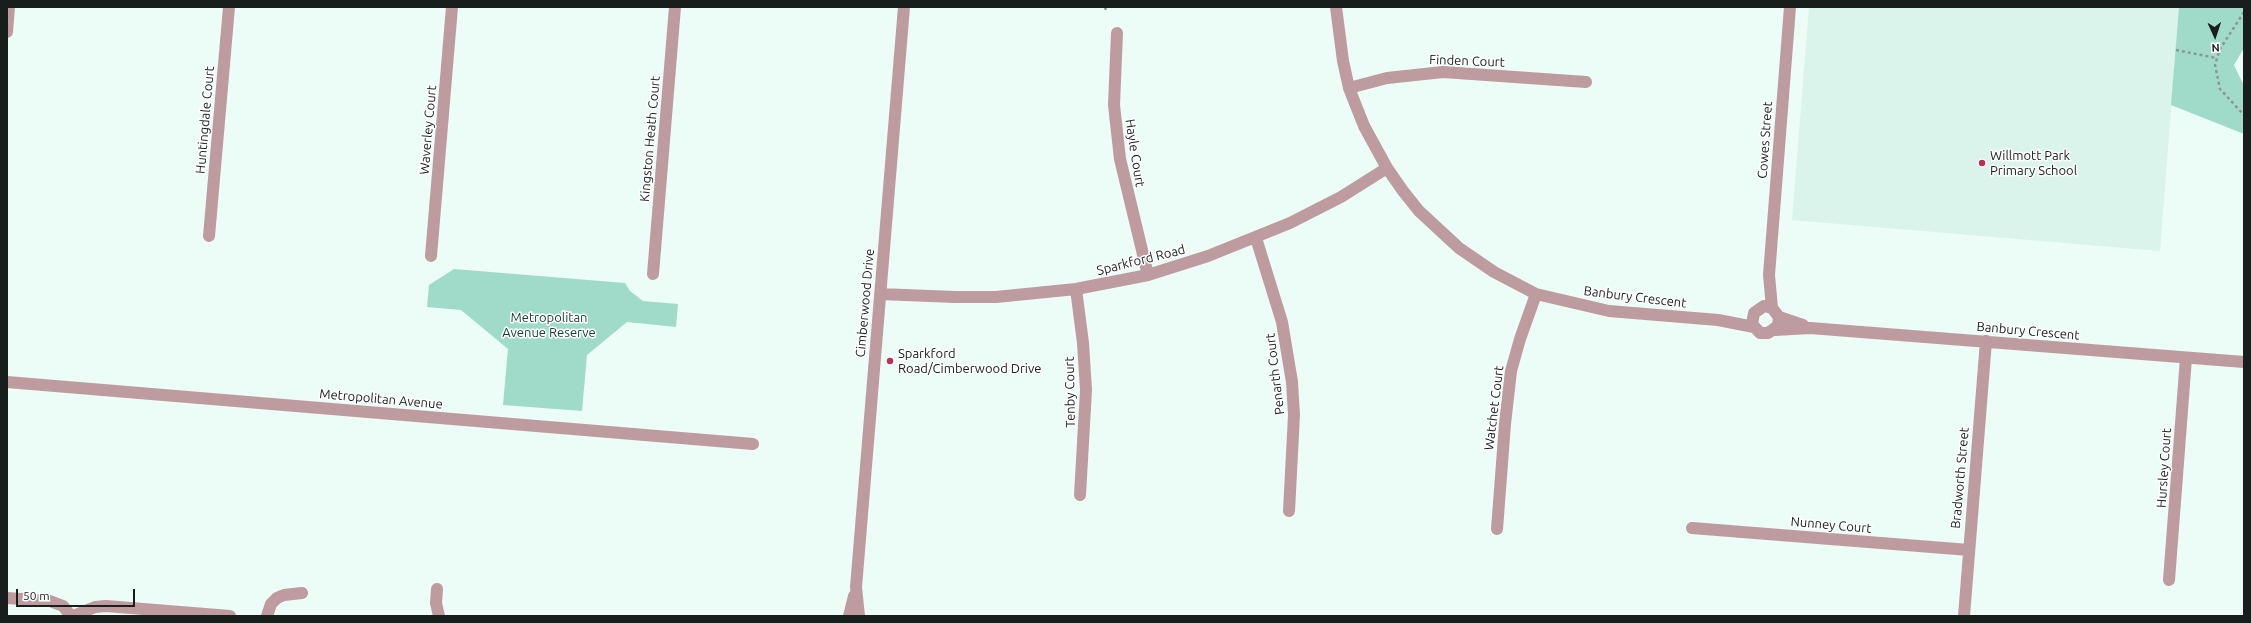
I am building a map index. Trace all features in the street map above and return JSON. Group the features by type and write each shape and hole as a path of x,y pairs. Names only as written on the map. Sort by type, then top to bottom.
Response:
{"street":[{"path":"7,32 9,7"},
{"name":"Huntingdale Court","path":"209,236 229,7"},
{"name":"Waverley Court","path":"431,256 452,7"},
{"name":"Kingston Heath Court","path":"653,274 675,7"},
{"name":"Cimberwood Drive","path":"899,7 902,20"},
{"name":"Cimberwood Drive","path":"859,616 856,587 904,7"},
{"name":"Banbury Crescent","path":"1336,7 1340,48 1349,88 1364,126 1387,168 1419,211 1459,248 1494,272 1536,294 1609,311 1718,320 1755,317 1776,313 1810,328"},
{"name":"Cowes Street","path":"1755,317 1769,275 1790,7"},
{"name":"Hayle Court","path":"1117,33 1114,105 1118,145 1125,184 1148,275"},
{"name":"Finden Court","path":"1349,88 1387,78 1443,72 1586,82"},
{"name":"Sparkford Road","path":"880,294 996,297 1076,289 1148,275 1208,256 1256,238 1341,197 1387,168"},
{"name":"Penarth Court","path":"1256,238 1282,322 1292,382 1294,437 1289,511"},
{"name":"Cowes Street","path":"1769,275 1776,313"},
{"name":"Tenby Court","path":"1076,289 1083,343 1086,390 1080,495"},
{"name":"Watchet Court","path":"1497,529 1505,424 1511,371 1520,339 1536,294"},
{"path":"1775,330 1776,313"},
{"name":"Banbury Crescent","path":"1755,317 1764,334 1775,330 1810,328 2244,362"},
{"name":"Bradworth Street","path":"1964,616 1986,341"},
{"name":"Hursley Court","path":"2169,580 2186,358"},
{"name":"Metropolitan Avenue","path":"7,382 753,444"},
{"name":"Nunney Court","path":"1692,528 1969,550"},
{"name":"Cimberwood Drive","path":"848,616 856,587"},
{"path":"437,589 436,603 439,616"},
{"path":"267,616 271,604 277,598 284,595 302,593"},
{"path":"7,598 50,601 63,606 72,616 95,607 106,606 230,616"}],"path":[{"path":"2244,12 2216,58 2218,84 2244,115"},
{"path":"2176,50 2216,58"}],"shaded area":[{"name":"Willmott Park Primary School","path":"1809,7 2179,7 2160,251 1792,220"}],"green space":[{"path":"2179,7 2244,7 2244,48 2234,65 2244,86 2244,134 2171,105"},
{"name":"Metropolitan Avenue Reserve","path":"454,269 625,283 630,291 643,301 678,304 676,327 627,322 587,355 582,411 503,405 508,349 461,310 427,307 429,285"}],"place":[{"name":"Willmott Park Primary School","path":"1982,163"},
{"name":"Sparkford Road/Cimberwood Drive","path":"890,361"}]}
